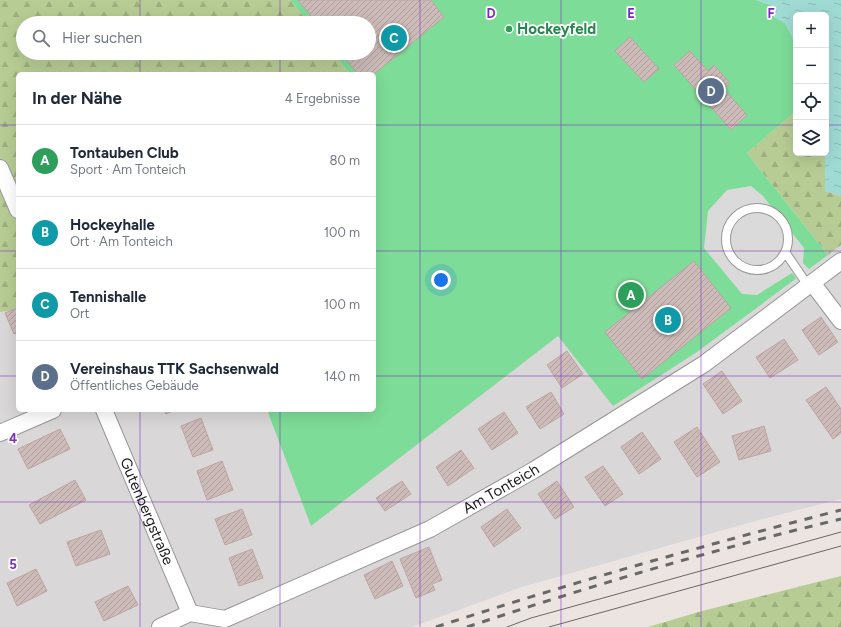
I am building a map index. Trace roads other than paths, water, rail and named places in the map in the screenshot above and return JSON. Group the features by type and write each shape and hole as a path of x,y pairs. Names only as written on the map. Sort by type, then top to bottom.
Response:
{"street":[{"path":"0,168 16,205"},
{"name":"Am Tonteich","path":"190,613 225,619 430,530 534,470 704,364 811,286 841,261"},
{"path":"811,286 841,321"},
{"path":"0,433 48,412"},
{"name":"Gutenbergstraße","path":"105,412 190,613"},
{"path":"160,627 190,613"}],"lane":[{"path":"759,208 769,211 777,216 784,224 788,243 785,252 779,261 771,267 760,270 750,270 740,265 732,258 727,249 726,239 728,228 733,219 740,213 750,209 759,208"},
{"path":"785,252 811,286"}],"water":[{"path":"756,0 841,0 841,196 825,191 825,156 829,156 829,12 793,12 793,38 785,23 773,16 771,5"}],"tram line":[{"path":"507,627 531,618 841,532"},
{"path":"549,627 841,546"}],"railway":[{"path":"436,627 638,565 841,510"},
{"path":"467,627 653,569 841,519"}],"place":[{"name":"Hockeyfeld","path":"509,29"},
{"name":"Tennishalle","path":"394,38"},
{"name":"Vereinshaus TTK Sachsenwald","path":"711,91"},
{"name":"Tontauben Club","path":"631,295"},
{"name":"Hockeyhalle","path":"668,320"}]}
